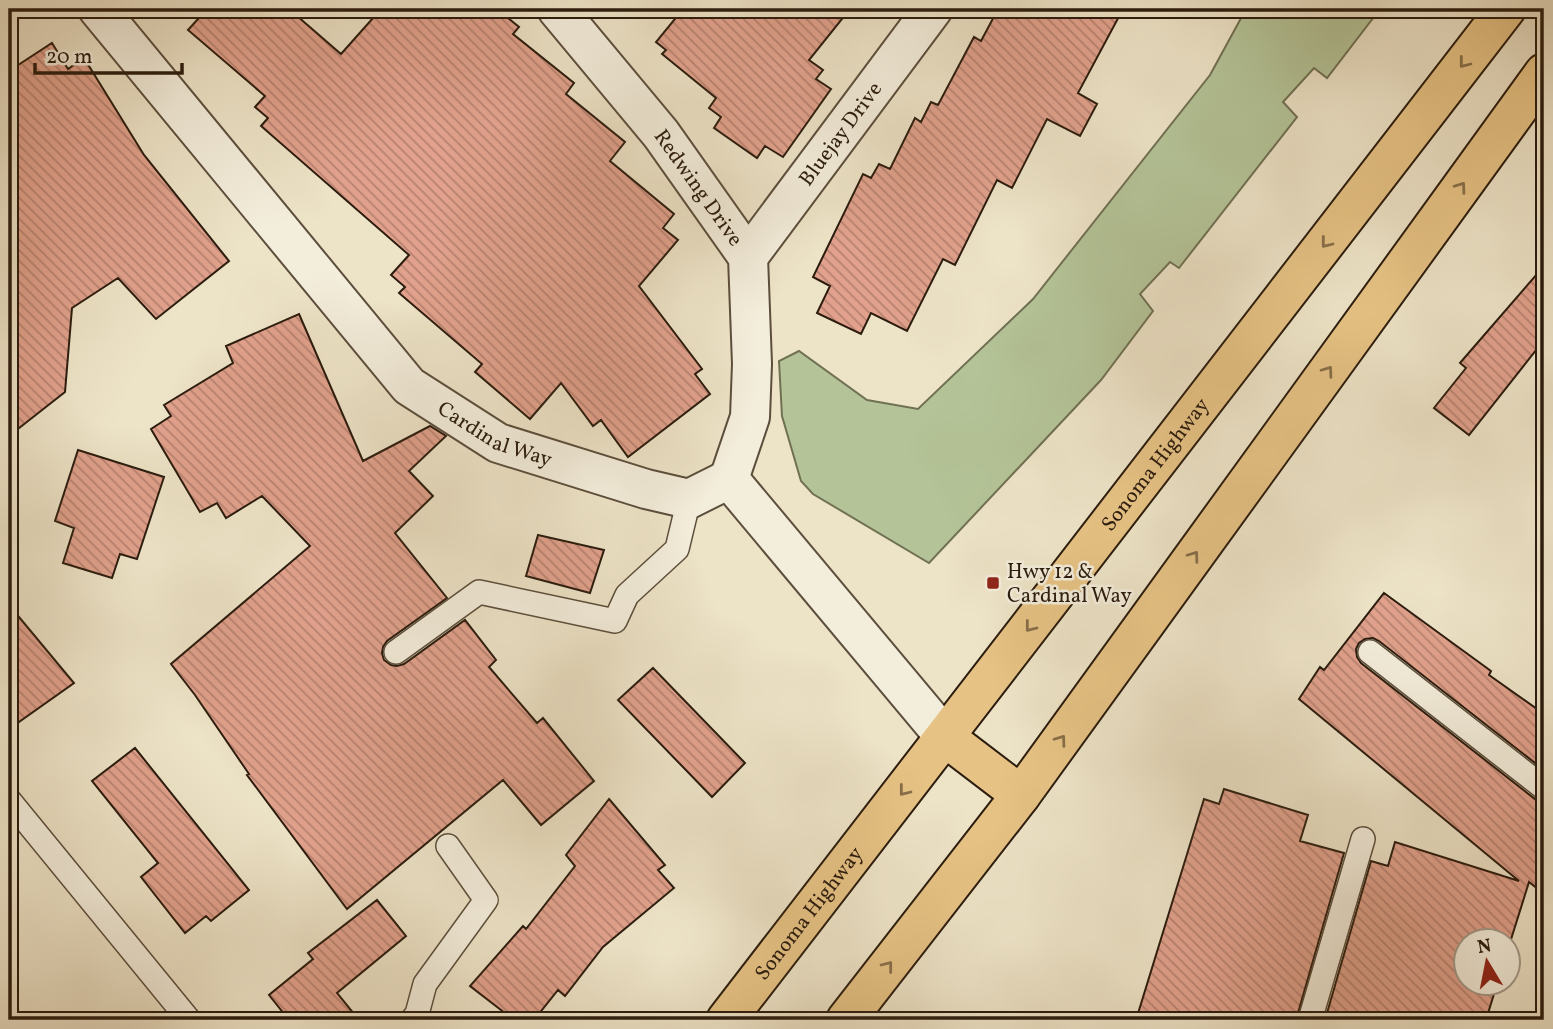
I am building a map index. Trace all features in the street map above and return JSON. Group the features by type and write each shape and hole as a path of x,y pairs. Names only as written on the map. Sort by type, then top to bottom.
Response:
{"main road":[{"name":"Sonoma Highway","path":"726,1020 1506,9"},
{"path":"846,1020 1021,795 1544,72"},
{"path":"945,737 1021,795"}],"street":[{"name":"Cardinal Way","path":"98,9 409,386 498,443 646,489 689,499"},
{"name":"Redwing Drive","path":"557,9 661,134 748,257 752,364 750,417 729,479"},
{"name":"Bluejay Drive","path":"748,257 933,9"},
{"path":"689,499 729,479 945,737"}],"lane":[{"path":"396,652 479,592 615,621 628,595 677,549 689,499"},
{"path":"1370,652 1544,788"},
{"path":"9,800 189,1020"},
{"path":"1310,1020 1363,839"},
{"path":"412,1020 417,1014 425,984 486,900 448,846"}],"green space":[{"path":"1246,9 1380,9 1327,78 1314,68 1283,102 1297,117 1179,268 1170,262 1140,294 1153,311 1101,380 929,563 813,494 801,481 782,416 779,361 799,351 867,400 918,409 1033,299 1210,75"}],"building":[{"path":"207,9 289,9 341,54 381,9 497,9 519,27 513,34 574,83 566,94 625,142 610,161 674,214 663,228 678,240 639,286 702,369 695,374 710,394 628,457 601,420 593,426 561,383 530,419 475,372 482,364 399,293 405,287 391,275 409,255 261,126 268,118 255,107 265,96 188,30"},
{"path":"683,9 850,9 809,60 823,70 816,79 831,89 783,157 765,146 757,158 714,128 721,117 709,108 716,98 662,54 666,50 656,42"},
{"path":"998,9 1123,9 1078,93 1097,104 1080,136 1047,119 1012,188 997,180 955,265 943,259 907,331 871,313 861,334 817,313 830,286 813,277 863,174 871,178 879,164 890,169 915,118 921,122 931,102 938,105 974,37 981,41"},
{"path":"52,43 68,69 84,58 144,155 229,261 156,319 118,278 72,308 65,392 9,436 9,71"},
{"path":"1544,266 1544,340 1469,435 1434,408 1466,368 1460,363"},
{"path":"299,314 363,461 430,426 446,436 409,471 433,496 395,533 447,598 387,641 382,653 384,660 391,665 404,664 465,620 496,660 489,667 537,723 543,718 594,781 541,825 503,780 347,909 247,775 249,774 195,695 171,664 310,546 262,496 226,518 217,503 200,512 151,429 171,416 164,405 233,363 226,346"},
{"path":"78,450 164,477 137,559 120,554 112,578 63,563 74,528 55,521"},
{"path":"538,535 604,550 590,593 526,576"},
{"path":"1384,593 1491,671 1489,675 1544,714 1544,770 1379,641 1373,638 1365,639 1356,649 1361,663 1535,799 1544,802 1544,894 1529,882 1515,928 1452,928 1452,998 1493,998 1486,1020 1325,1020 1371,861 1388,866 1395,842 1519,881 1299,699 1320,667 1324,670"},
{"path":"9,605 74,683 9,729"},
{"path":"653,668 745,763 712,797 618,700"},
{"path":"135,748 249,890 211,921 206,916 185,933 141,877 158,863 92,781"},
{"path":"1224,789 1308,815 1300,841 1344,853 1296,1020 1136,1020 1204,799 1219,804"},
{"path":"609,799 665,865 658,870 674,888 603,947 565,996 558,990 534,1020 514,1020 470,986 523,926 526,929 575,866 566,855"},
{"path":"377,900 406,936 337,993 359,1020 289,1020 269,995 313,959 308,953"}],"place":[{"name":"Hwy 12 & Cardinal Way","path":"993,583"}]}
